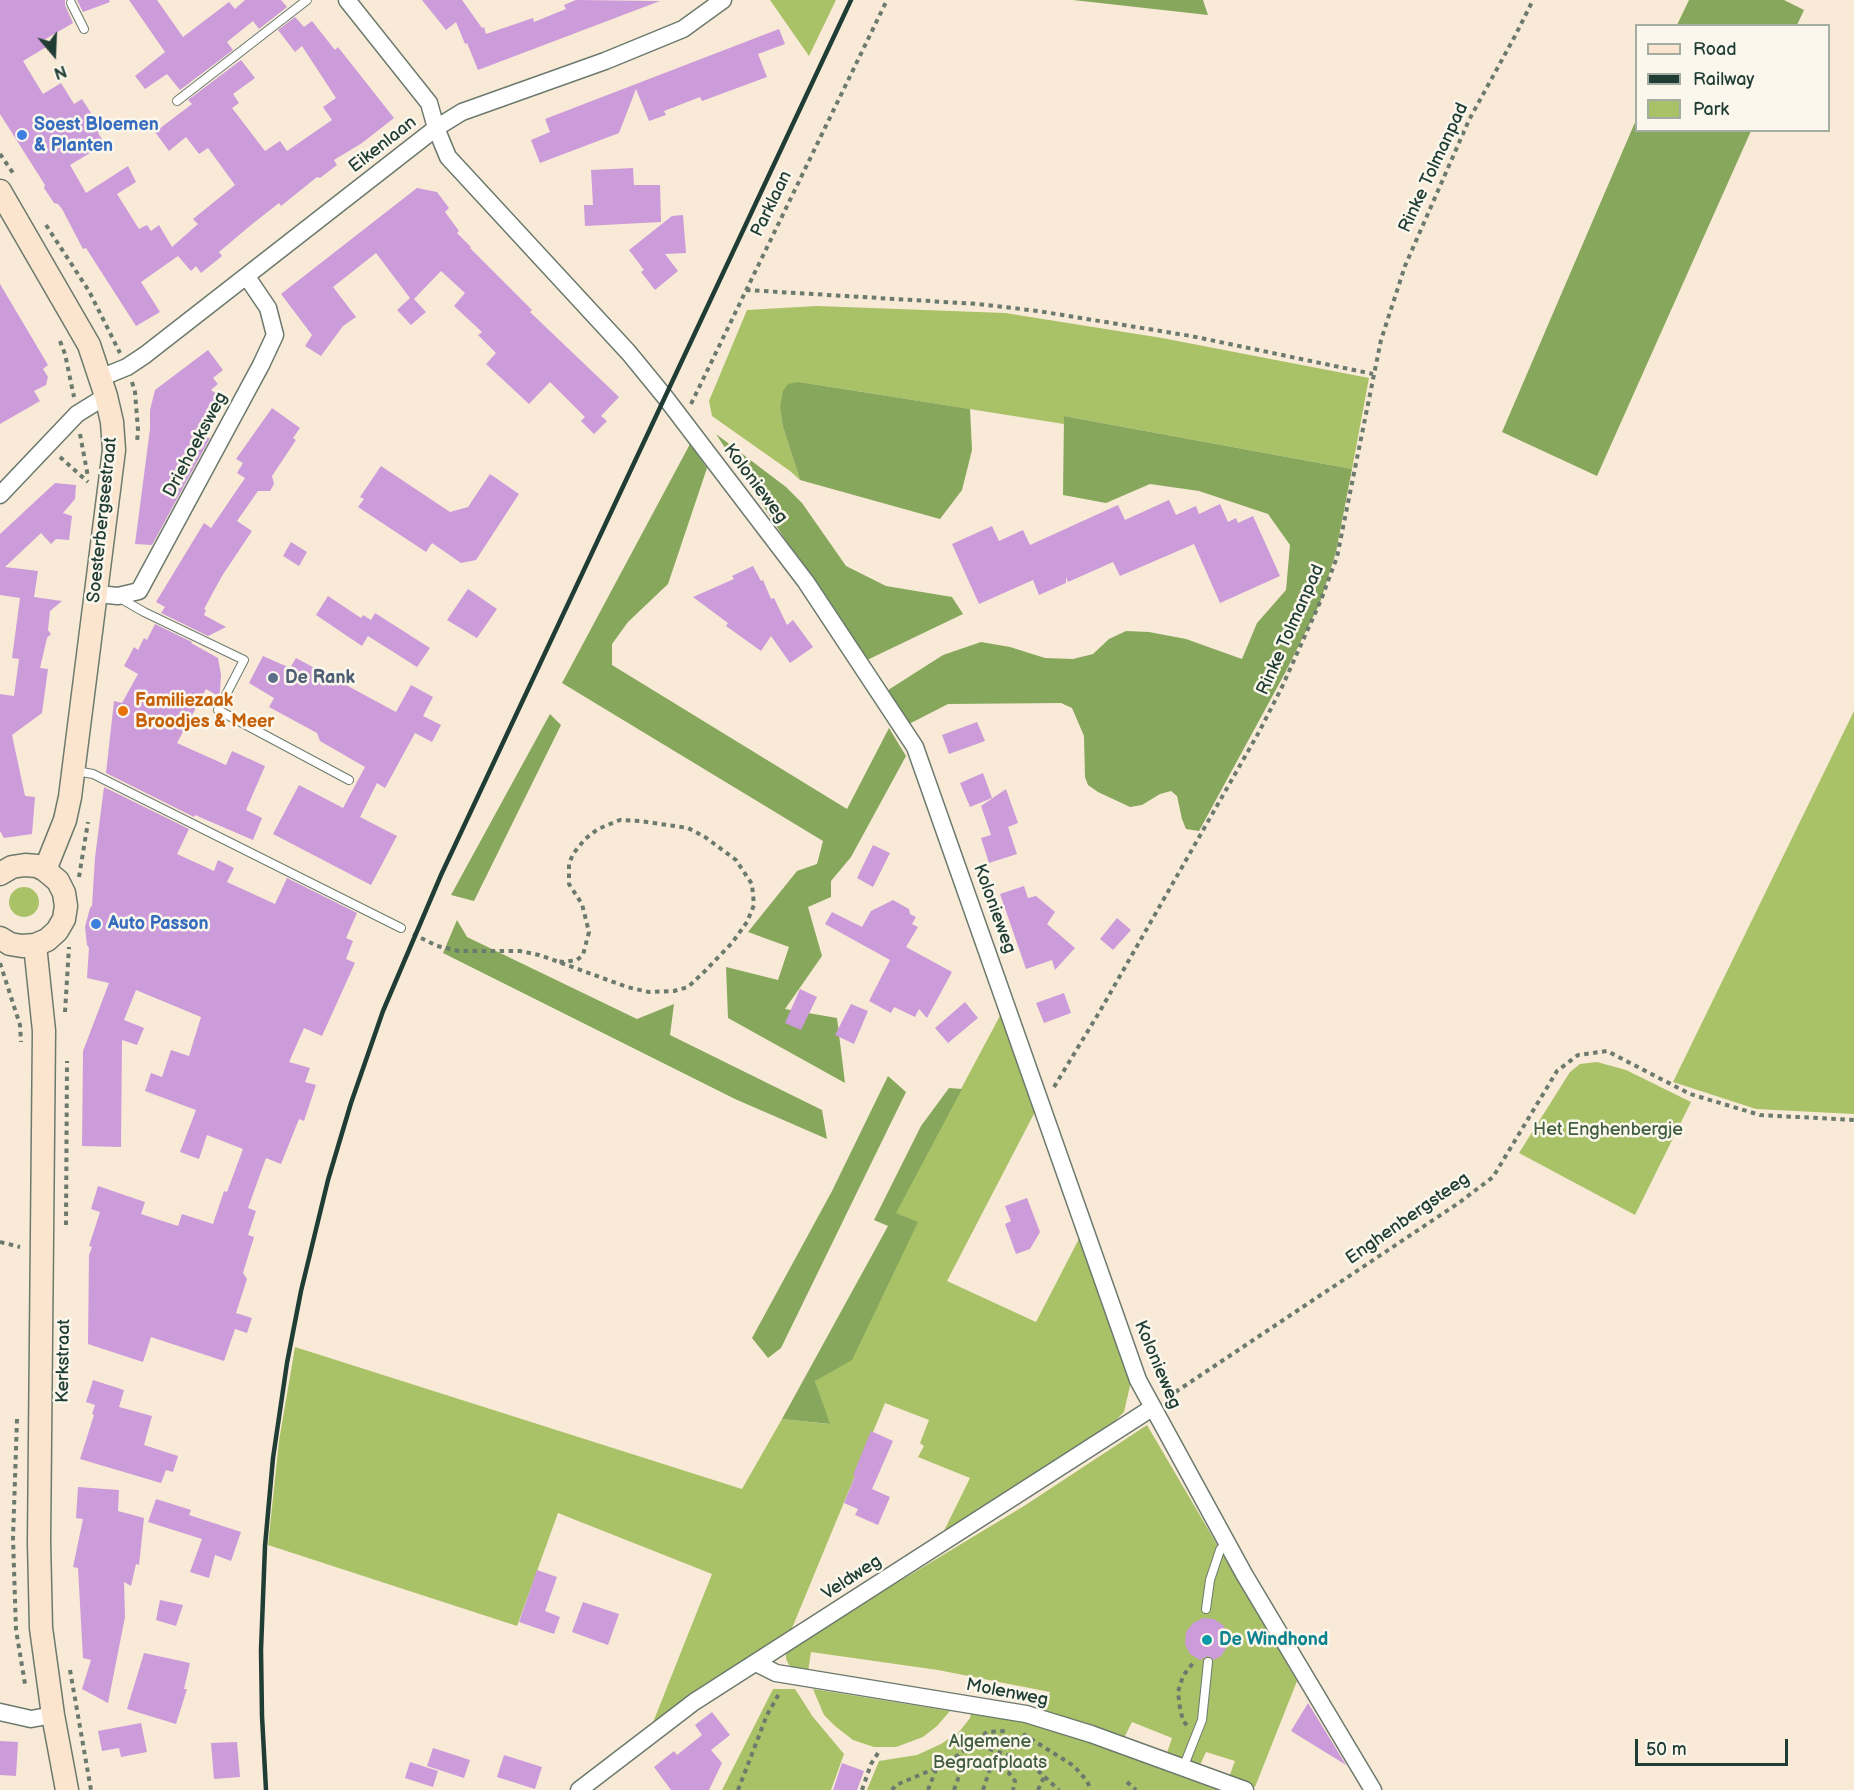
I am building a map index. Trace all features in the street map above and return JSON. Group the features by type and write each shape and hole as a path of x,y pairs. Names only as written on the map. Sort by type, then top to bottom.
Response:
{"main road":[{"name":"Soesterbergsestraat","path":"0,191 89,345 112,422 114,450 107,595 65,820 45,870"},
{"path":"0,874 12,867 25,865 45,870 58,881 64,893 66,906 64,919 57,931 47,940 35,945 22,946 10,944 0,938"},
{"name":"Kerkstraat","path":"35,945 44,1031 40,1628 67,1790"}],"street":[{"name":"Kolonieweg","path":"347,0 429,103 448,157 629,353 806,582 915,747 1138,1380 1280,1637 1373,1790"},
{"name":"Eikenlaan","path":"0,495 103,387 247,278 436,128 462,112 605,61 682,29 723,0"},
{"name":"Driehoeksweg","path":"107,595 139,591 275,335 268,308 247,278"},
{"name":"Veldweg","path":"579,1790 694,1702 1152,1408"},
{"name":"Molenweg","path":"756,1663 776,1673 1026,1714 1091,1734 1245,1790"},
{"path":"0,1712 31,1719 53,1715"}],"lane":[{"path":"177,101 308,0"},
{"path":"71,3 84,29"},
{"name":"Soesterbergsestraat","path":"107,595 244,660 218,710 349,780"},
{"path":"74,771 93,774 401,928"},
{"path":"1206,1609 1210,1580 1220,1550 1226,1542"},
{"path":"1183,1768 1202,1720 1208,1662"}],"path":[{"name":"Parklaan","path":"683,422 887,0"},
{"name":"Rinke Tolmanpad","path":"1040,1099 1052,1090 1100,1011 1259,732 1282,687 1330,579 1337,557 1373,374 1392,302 1420,228 1469,120 1533,0"},
{"path":"746,290 978,304 1038,311 1191,336 1373,374"},
{"name":"Soesterbergsestraat","path":"58,334 65,354 77,414 89,482 88,493"},
{"path":"48,446 89,482"},
{"path":"401,928 437,946 459,951 519,951 539,955 627,987 649,992 674,991 688,987 732,943 747,922 754,905 752,884 736,860 705,837 688,828 640,820 620,820 598,829 585,839 573,854 569,864 569,885 582,904 589,932 587,946 583,955 577,960 556,961"},
{"path":"64,1019 70,942"},
{"path":"66,1050 68,1082 66,1228"},
{"name":"Enghenbergsteeg","path":"1152,1408 1460,1202 1493,1177 1557,1071 1578,1055 1607,1051 1690,1094 1761,1115 1854,1120"},
{"path":"0,1242 20,1247"},
{"path":"1193,1663 1183,1676 1179,1692 1183,1721 1196,1735"},
{"path":"70,1669 91,1790"},
{"path":"744,1790 738,1789 767,1715 789,1675"},
{"path":"892,1790 896,1785 948,1763 987,1732 1010,1731"},
{"path":"1019,1732 1074,1766 1087,1781 1091,1790"},
{"path":"972,1742 1019,1759 1036,1769 1059,1790"},
{"path":"862,1790 871,1764 878,1753"},
{"path":"955,1756 1009,1773 1015,1781 1013,1790"},
{"path":"954,1790 965,1759"},
{"path":"983,1790 991,1766"},
{"path":"928,1790 937,1767"},
{"path":"1038,1790 1044,1777"},
{"path":"1127,1782 1136,1790"}],"green space":[{"path":"770,0 836,0 809,56"},
{"path":"1073,0 1203,0 1208,15"},
{"path":"1689,0 1784,0 1804,10 1797,24 1677,24"},
{"path":"1635,122 1635,132 1751,132 1597,476 1502,432"},
{"path":"817,306 1005,313 1162,338 1369,378 1352,469 1064,416 1064,424 799,382 780,408 783,427 800,480 712,416 709,401 747,310"},
{"path":"799,382 970,409 972,450 962,490 940,519 800,480 783,427 780,408 783,391 788,384"},
{"path":"1064,416 1352,469 1336,552 1320,603 1285,673 1199,831 1186,829 1177,796 1171,791 1160,794 1142,805 1130,807 1088,785 1085,777 1084,736 1072,708 1061,703 948,704 907,725 885,692 943,655 981,642 1010,647 1045,658 1073,659 1093,654 1109,639 1126,631 1149,632 1186,639 1242,659 1257,623 1286,590 1290,545 1268,514 1199,491 1150,484 1106,503 1063,495"},
{"path":"716,434 786,487 802,503 846,566 886,586 952,597 963,614 865,661"},
{"path":"690,444 707,468 668,584 628,622 612,644 612,665 847,809 889,728 906,756 851,857 831,881 831,897 808,907 822,956 785,1009 837,1018 845,1083 728,1018 726,967 778,980 789,947 748,932 797,871 817,864 823,841 562,683"},
{"path":"1854,711 1854,1114 1756,1109 1673,1082"},
{"path":"550,714 561,725 474,901 451,895"},
{"path":"24,887 35,891 39,902 35,913 24,917 13,913 9,902 13,891"},
{"path":"457,920 467,937 637,1019 674,1004 670,1035 822,1110 827,1139 735,1099 443,953"},
{"path":"1002,1012 1037,1108 947,1281 1036,1322 1082,1233 1132,1377 1124,1412 1106,1430 940,1539 970,1478 918,1457 924,1446 920,1443 929,1420 885,1403 790,1633 652,1725 712,1574 558,1513 517,1626 268,1545 279,1441 295,1347 742,1489 782,1419 829,1424 815,1381 917,1222 895,1213"},
{"name":"Het Enghenbergje","path":"1597,1062 1626,1070 1691,1102 1635,1215 1519,1153 1570,1072 1580,1064"},
{"path":"888,1076 906,1092 781,1348 768,1358 752,1338 832,1191"},
{"path":"949,1088 962,1089 896,1213 918,1222 852,1360 815,1381 830,1424 782,1419 888,1226 874,1220 921,1126"},
{"path":"1147,1425 1297,1681 1255,1787 1229,1777 1235,1761 1206,1752 1200,1765 1167,1753 1172,1738 1132,1722 1123,1740 1044,1714 1050,1692 938,1670 811,1652 808,1672 794,1669 789,1665 786,1654 794,1645 1024,1506"},
{"path":"773,1689 795,1689 813,1717 844,1754 831,1790 722,1790"},
{"path":"813,1689 950,1711 923,1737 896,1747 874,1747 853,1740 835,1726 824,1715"},
{"name":"Algemene Begraafplaats","path":"971,1713 997,1716 1061,1730 1222,1790 867,1790 879,1761 917,1755 941,1744 959,1732 970,1718"}],"building":[{"path":"0,0 65,0 73,23 44,40 48,46 23,61 43,94 61,83 74,104 82,99 102,130 98,133 105,144 70,165 86,193 128,166 136,182 117,194 139,229 147,225 151,231 159,225 172,247 198,224 193,219 235,185 208,148 199,154 186,137 169,151 155,132 192,104 188,100 241,60 255,78 233,94 239,103 232,108 265,151 280,141 287,151 332,120 323,107 336,98 302,46 295,52 278,30 295,17 304,27 312,21 335,50 338,47 394,118 362,143 334,160 337,165 320,178 317,177 281,206 279,203 251,225 219,252 222,256 201,273 196,266 191,271 178,256 141,282 160,312 136,326 86,248 83,249 62,209 54,203 44,188 45,185 0,114"},
{"path":"77,0 109,0 110,2 83,12"},
{"path":"129,0 157,0 183,37 229,2 235,9 245,0 281,0 287,7 259,29 253,21 227,42 233,50 180,90 167,74 145,89 135,76 165,52"},
{"path":"422,0 462,0 482,28 484,27 486,34 533,18 534,22 566,9 564,5 576,0 660,1 478,70 456,22 446,30"},
{"path":"779,29 785,44 758,54 767,77 702,101 700,97 664,111 666,115 649,121 636,89 619,133 540,163 531,140 550,132 545,119"},
{"path":"633,168 634,185 660,185 661,222 585,226 584,205 593,205 591,170"},
{"path":"417,188 437,192 449,208 445,212 459,231 457,233 470,248 532,310 530,312 619,397 601,416 607,421 594,434 581,421 585,417 550,382 529,404 486,364 496,353 478,335 482,332 454,306 465,293 441,271 414,299 426,312 411,325 397,310 410,298 376,253 333,287 356,317 343,326 321,356 305,346 312,335 281,294"},
{"path":"683,215 686,253 665,254 678,271 655,290 641,272 644,270 629,250 672,216"},
{"path":"0,284 48,365 43,369 48,377 46,385 34,391 40,401 0,424"},
{"path":"208,350 223,370 213,378 218,384 211,390 226,400 200,437 210,438 152,545 135,544 150,429 150,410 155,390"},
{"path":"272,408 300,428 293,438 296,440 272,476 274,484 270,491 258,491 237,521 252,531 222,576 204,609 206,610 204,615 226,627 208,636 161,613 165,607 156,602 204,523 211,528 245,478 237,473 243,463 236,459"},
{"path":"381,466 450,512 468,507 490,474 519,494 476,560 461,563 432,543 426,552 358,507 364,499 360,497"},
{"path":"55,483 76,485 75,499 63,513 72,516 69,540 56,539 51,544 41,533 5,567 38,571 34,597 62,601 50,611 48,630 51,634 47,638 40,668 48,669 42,713 12,735 25,796 35,797 32,834 4,838 0,831 0,694 14,696 19,659 12,658 20,598 0,595 0,534"},
{"path":"1169,500 1176,515 1196,506 1199,514 1220,504 1228,522 1236,518 1238,523 1253,516 1280,576 1220,603 1194,544 1120,576 1113,562 1068,582 1066,577 1066,583 1039,595 1033,580 979,604 952,544 992,526 999,541 1023,530 1030,545 1118,505 1125,520"},
{"path":"291,542 307,552 299,566 283,556"},
{"path":"753,566 761,581 763,580 771,599 774,598 787,625 793,620 813,647 790,663 771,636 761,651 726,626 728,623 693,597 734,579 732,576"},
{"path":"468,589 497,609 477,638 447,620"},
{"path":"328,596 361,618 363,615 371,620 375,613 430,648 417,667 368,636 362,646 316,615"},
{"path":"155,624 218,658 221,675 220,692 218,696 206,689 177,743 226,765 232,751 265,766 246,810 262,818 253,840 195,815 194,817 106,773 114,701 122,703 138,674 124,666 134,647 138,650 144,638 147,640"},
{"path":"263,656 290,668 296,658 396,712 411,685 433,697 423,716 441,725 432,742 415,733 385,788 377,783 360,817 397,836 371,885 273,834 299,785 343,808 365,767 320,741 317,733 269,707 274,698 249,683"},
{"path":"977,722 985,741 949,754 942,735"},
{"path":"983,773 992,798 970,807 960,783"},
{"path":"104,787 189,829 177,854 214,871 218,860 234,868 227,882 275,904 287,878 357,913 346,938 353,941 346,959 355,963 322,1036 304,1028 289,1062 310,1068 305,1082 316,1085 304,1121 299,1119 281,1164 266,1158 248,1208 256,1211 248,1235 254,1237 243,1273 247,1279 236,1313 252,1318 247,1333 235,1329 224,1361 151,1337 143,1362 88,1344 89,1255 92,1247 89,1246 100,1212 91,1209 98,1186 145,1202 141,1214 178,1226 182,1214 213,1224 224,1191 227,1192 243,1149 207,1135 199,1159 180,1152 196,1110 145,1091 151,1073 162,1077 171,1050 189,1056 201,1017 136,990 124,1020 144,1028 137,1045 122,1040 121,1147 82,1146 83,1051 109,983 87,978 89,948 85,927 92,906 95,858"},
{"path":"1006,789 1018,823 1008,827 1017,854 989,863 981,838 991,835 981,806"},
{"path":"873,845 890,853 873,887 857,878"},
{"path":"1024,886 1028,898 1036,896 1055,912 1047,924 1075,948 1055,970 1052,960 1026,969 1000,894"},
{"path":"893,900 909,909 910,914 916,917 912,924 918,927 906,947 952,972 927,1018 919,1009 915,1017 894,1007 891,1013 869,1001 890,960 825,924 832,912 862,927 871,911"},
{"path":"1117,918 1131,930 1113,950 1100,939"},
{"path":"800,989 817,997 801,1030 785,1023"},
{"path":"1064,993 1071,1013 1044,1023 1036,1003"},
{"path":"965,1002 978,1018 948,1043 935,1028"},
{"path":"851,1004 868,1011 854,1044 835,1035"},
{"path":"1027,1198 1040,1232 1030,1249 1016,1254 1005,1224 1011,1221 1005,1206"},
{"path":"93,1380 124,1390 119,1407 152,1416 144,1445 178,1456 173,1472 166,1470 161,1483 80,1459 94,1415 92,1414 95,1405 86,1402"},
{"path":"871,1431 893,1441 872,1489 890,1497 878,1525 855,1515 858,1509 844,1503"},
{"path":"78,1487 119,1490 118,1511 144,1518 139,1565 136,1564 131,1586 124,1582 125,1617 108,1703 82,1689 91,1660 83,1658 78,1568 73,1567 83,1519 76,1518"},
{"path":"156,1499 191,1510 189,1515 241,1532 231,1561 215,1555 209,1578 190,1572 202,1539 148,1522"},
{"path":"537,1570 557,1577 545,1611 560,1617 554,1634 519,1622"},
{"path":"160,1600 183,1605 176,1626 156,1620"},
{"path":"583,1602 619,1614 608,1645 572,1632"},
{"name":"De Windhond","path":"1203,1618 1214,1619 1223,1625 1228,1636 1227,1647 1221,1656 1214,1660 1208,1656 1200,1660 1190,1654 1185,1644 1186,1632 1193,1623"},
{"path":"144,1653 190,1663 184,1689 187,1689 176,1724 127,1709"},
{"path":"1308,1703 1324,1729 1346,1765 1291,1731"},
{"path":"712,1712 730,1735 711,1750 722,1763 709,1790 671,1790 654,1767 674,1751 677,1755 702,1735 695,1725"},
{"path":"141,1723 147,1752 121,1757 119,1748 102,1751 98,1731"},
{"path":"0,1741 18,1742 16,1776 0,1775"},
{"path":"237,1742 240,1777 214,1779 211,1743"},
{"path":"433,1748 470,1760 464,1778 427,1766"},
{"path":"504,1755 542,1767 535,1789 497,1777"},
{"path":"410,1762 438,1771 433,1787 405,1778"},
{"path":"842,1763 864,1771 857,1790 833,1790"}],"railway":[{"path":"266,1790 261,1650 265,1546 273,1458 287,1363 301,1291 328,1180 351,1103 383,1011 441,875 851,0"}],"place":[{"name":"Soest Bloemen & Planten","path":"22,135"},
{"name":"De Rank","path":"273,678"},
{"name":"Familiezaak Broodjes & Meer","path":"123,711"},
{"name":"Auto Passon","path":"96,924"},
{"name":"De Windhond","path":"1207,1640"}]}
